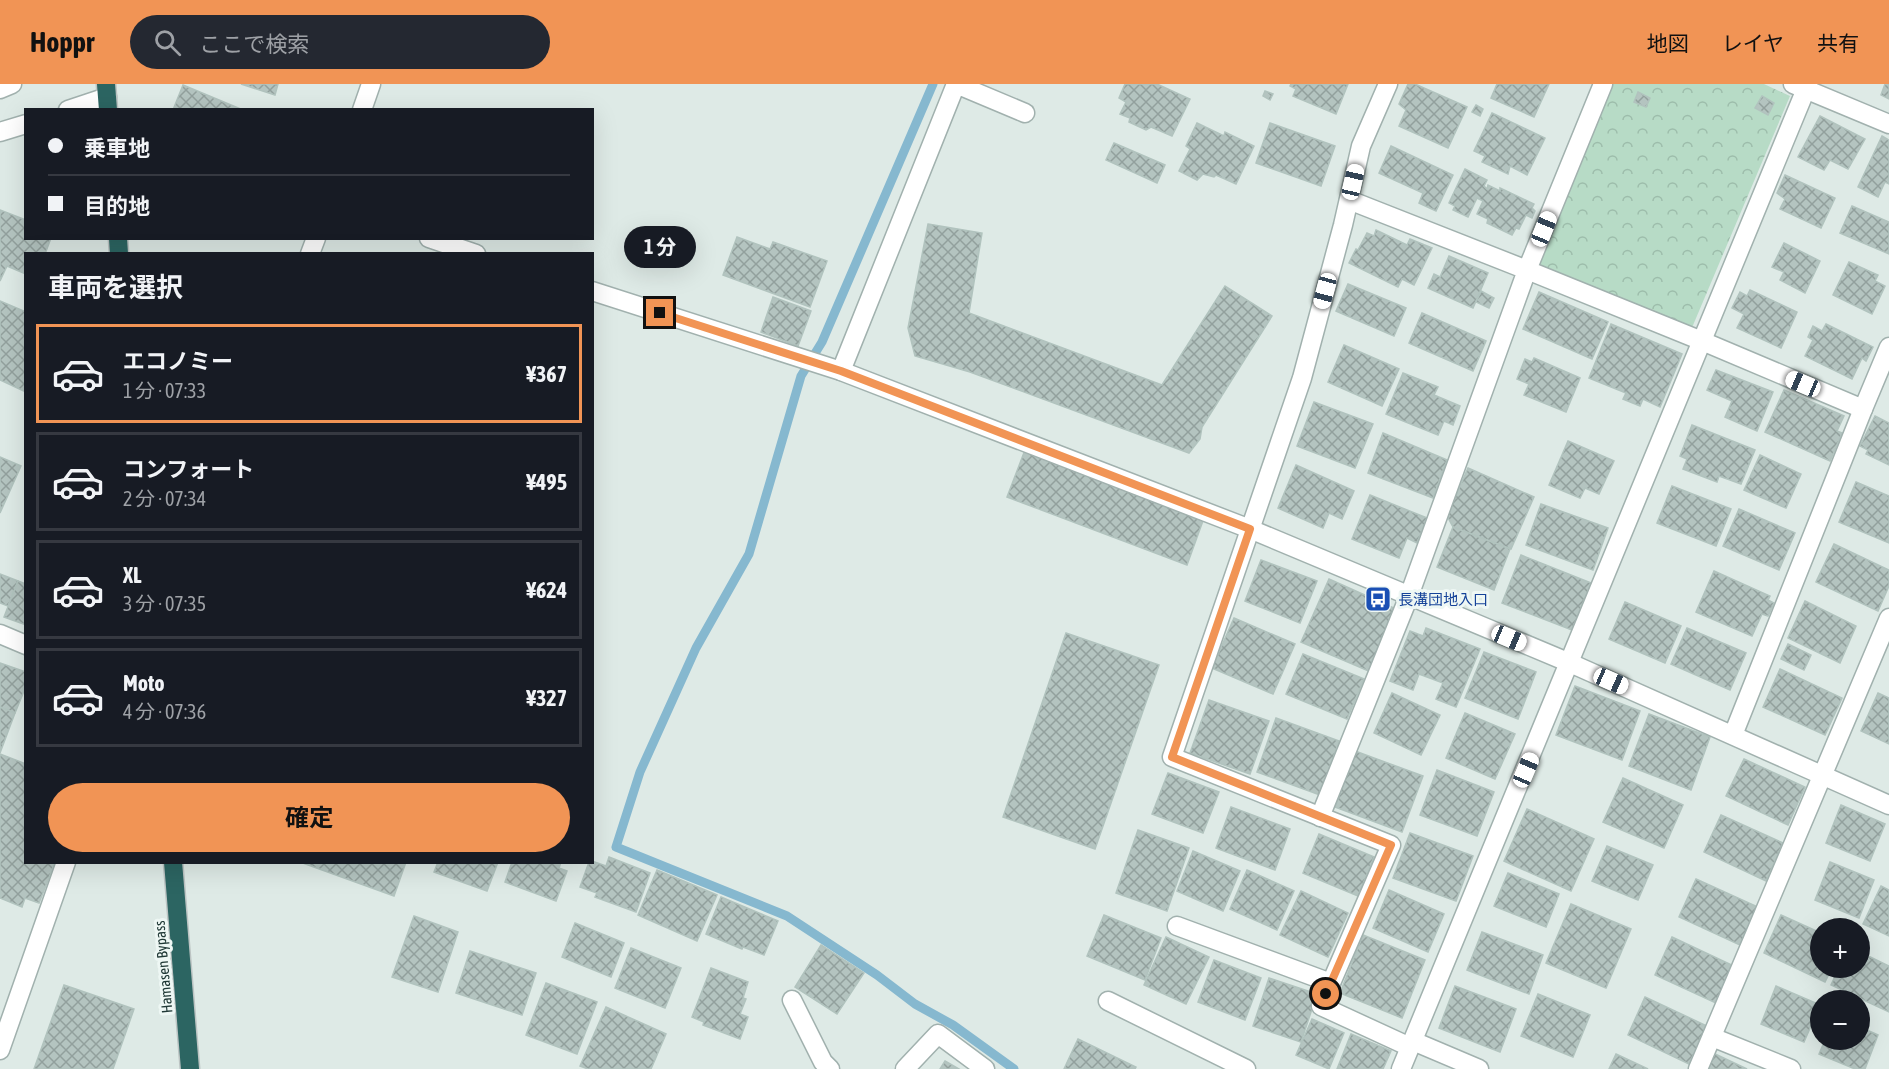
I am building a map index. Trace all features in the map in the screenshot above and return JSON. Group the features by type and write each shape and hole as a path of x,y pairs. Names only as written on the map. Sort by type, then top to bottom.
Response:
{"highway":[{"name":"Hamasen Bypass","path":"173,864 190,1069"}],"street":[{"path":"0,89 12,84"},
{"path":"363,108 371,84"},
{"path":"841,371 957,84 1025,113"},
{"path":"1388,84 1361,146 1302,378 1172,757 1391,845 1321,1006 1479,1069"},
{"path":"1320,817 1409,596 1527,270 1603,84"},
{"path":"1401,1069 1702,341 1803,86 1889,124"},
{"path":"74,108 107,97"},
{"path":"0,132 24,125"},
{"path":"1348,200 1702,341 1863,409"},
{"path":"435,240 470,252"},
{"path":"594,292 841,371 1250,529 1570,663 1889,806"},
{"path":"1733,735 1889,347"},
{"path":"1698,1069 1889,618"},
{"path":"0,634 24,644"},
{"path":"0,1050 65,864"},
{"path":"1177,926 1331,983"},
{"path":"792,1000 823,1062 830,1069"},
{"path":"1108,1001 1246,1069"},
{"path":"905,1069 938,1034 985,1069"},
{"path":"1712,1036 1791,1069"}],"green space":[{"path":"1609,84 1764,84 1790,96 1691,330 1536,265"}],"building":[{"path":"241,84 278,84 275,95"},
{"path":"1125,84 1157,84 1190,99 1172,136 1151,127 1146,130 1129,122 1130,118 1120,114 1126,102 1119,98"},
{"path":"1291,84 1348,84 1336,114 1293,96 1296,89 1290,86"},
{"path":"1408,84 1415,84 1467,107 1448,148 1399,126 1406,110 1399,104"},
{"path":"1497,84 1549,84 1534,117 1491,98"},
{"path":"1885,84 1889,84 1889,99 1881,95"},
{"path":"183,85 238,108 174,108"},
{"path":"1265,91 1273,94 1270,100 1263,96"},
{"path":"1638,92 1650,98 1646,107 1634,102"},
{"path":"1762,96 1774,103 1768,115 1755,108"},
{"path":"1476,105 1483,109 1480,116 1472,112"},
{"path":"1492,113 1545,138 1527,175 1510,166 1508,174 1482,162 1485,156 1474,151"},
{"path":"1820,116 1865,139 1848,169 1830,160 1824,170 1798,157"},
{"path":"1197,123 1224,136 1225,132 1254,146 1236,184 1216,175 1214,177 1203,174 1197,180 1179,171 1190,149 1186,146"},
{"path":"1270,123 1335,146 1321,186 1256,163"},
{"path":"1882,136 1889,140 1889,184 1885,182 1878,197 1858,187"},
{"path":"1114,143 1165,165 1157,183 1106,160"},
{"path":"1391,146 1453,175 1436,211 1419,203 1423,193 1379,173"},
{"path":"1465,169 1487,180 1484,186 1487,189 1488,185 1500,191 1500,188 1534,204 1532,208 1535,211 1532,218 1526,215 1519,229 1516,228 1512,235 1487,223 1488,219 1477,214 1483,201 1477,198 1468,217 1453,210 1455,206 1449,203"},
{"path":"1785,175 1835,198 1821,228 1780,209 1785,199 1777,193"},
{"path":"1852,206 1889,222 1889,254 1840,233"},
{"path":"0,210 24,219 24,240 50,240 46,252 24,252 24,273 7,266 0,281"},
{"path":"928,224 982,233 969,313 1162,385 1225,286 1272,316 1202,427 1200,439 1189,453 970,372 915,356 908,328"},
{"path":"1376,230 1407,245 1410,239 1432,248 1414,285 1402,279 1398,287 1349,263 1367,233 1374,236"},
{"path":"737,237 770,249 773,242 827,261 810,307 723,275"},
{"path":"1784,243 1820,261 1805,293 1780,280 1784,272 1772,267"},
{"path":"1449,256 1488,273 1473,308 1428,288 1434,274 1440,277"},
{"path":"1849,262 1878,275 1875,281 1885,286 1872,314 1833,295"},
{"path":"1348,284 1406,308 1394,336 1336,311"},
{"path":"1750,290 1797,312 1781,348 1737,328 1744,314 1732,308 1740,292 1747,296"},
{"path":"1481,291 1494,298 1489,308 1476,302"},
{"path":"1539,292 1608,322 1592,359 1523,329"},
{"path":"773,297 811,311 798,346 761,332"},
{"path":"0,301 24,311 24,391 0,380"},
{"path":"1422,313 1486,341 1473,371 1409,343"},
{"path":"1611,324 1682,354 1660,407 1643,399 1640,406 1623,399 1626,393 1589,378"},
{"path":"1826,324 1873,347 1866,361 1862,358 1852,379 1805,356 1813,340 1808,337 1813,326 1822,331"},
{"path":"1344,345 1399,369 1382,406 1328,382"},
{"path":"1534,358 1580,378 1566,412 1524,395 1529,384 1517,379 1525,359 1532,362"},
{"path":"1716,370 1773,392 1757,431 1725,417 1732,401 1707,390"},
{"path":"1403,373 1438,387 1434,395 1460,406 1453,425 1444,421 1438,435 1386,414"},
{"path":"1784,390 1844,416 1837,431 1842,433 1830,461 1765,432"},
{"path":"1314,402 1373,424 1355,468 1297,446"},
{"path":"1875,416 1889,423 1889,465 1866,454 1868,450 1860,446"},
{"path":"1692,425 1755,450 1741,484 1719,476 1717,482 1683,469 1687,459 1680,456"},
{"path":"1383,433 1447,460 1433,498 1368,473"},
{"path":"1568,441 1614,461 1599,494 1585,488 1580,498 1549,485"},
{"path":"1025,450 1204,518 1187,565 1007,497"},
{"path":"1760,455 1801,474 1786,508 1744,490"},
{"path":"0,457 21,466 0,513"},
{"path":"1296,465 1354,491 1342,519 1329,513 1323,528 1278,508"},
{"path":"1468,468 1534,497 1511,549 1453,527 1447,516"},
{"path":"1856,482 1889,496 1889,543 1839,522"},
{"path":"1672,486 1731,509 1716,546 1657,523"},
{"path":"1370,495 1427,518 1417,543 1407,538 1399,558 1352,539"},
{"path":"1541,504 1608,528 1593,570 1526,545"},
{"path":"1739,509 1795,533 1779,570 1723,546"},
{"path":"1453,527 1510,549 1494,590 1437,567"},
{"path":"1834,544 1889,570 1889,586 1878,611 1816,582"},
{"path":"1521,555 1591,583 1572,630 1502,603"},
{"path":"1261,560 1317,581 1300,623 1245,601"},
{"path":"1714,571 1770,596 1768,600 1774,603 1768,616 1762,614 1752,636 1696,612"},
{"path":"0,574 18,581 8,606 0,603"},
{"path":"1329,579 1398,610 1371,672 1301,642"},
{"path":"18,581 24,583 24,624 4,617"},
{"path":"1805,601 1856,626 1840,663 1788,638"},
{"path":"1625,602 1681,626 1665,663 1609,639"},
{"path":"1234,618 1295,644 1273,694 1212,668"},
{"path":"1426,628 1480,649 1456,707 1436,699 1443,683 1419,674 1413,690 1390,681 1410,631 1423,636"},
{"path":"1687,628 1746,653 1730,690 1671,664"},
{"path":"1066,633 1159,665 1095,849 1003,817"},
{"path":"1788,644 1811,655 1804,670 1781,659"},
{"path":"1484,652 1536,672 1518,719 1465,698"},
{"path":"1303,654 1364,679 1347,719 1286,694"},
{"path":"0,663 24,671 24,691 15,713 0,707"},
{"path":"1780,669 1842,698 1825,735 1763,707"},
{"path":"1575,686 1640,711 1622,760 1556,735"},
{"path":"1392,693 1440,715 1421,755 1374,733"},
{"path":"1878,693 1889,698 1889,744 1861,731"},
{"path":"1209,700 1269,721 1250,774 1190,753"},
{"path":"0,707 15,713 0,753"},
{"path":"1465,713 1515,734 1495,779 1446,758"},
{"path":"1649,714 1710,737 1691,790 1629,766"},
{"path":"1276,718 1339,741 1320,795 1257,772"},
{"path":"1355,751 1423,776 1402,832 1335,807"},
{"path":"0,754 24,763 24,864 54,864 39,903 25,898 22,907 0,898"},
{"path":"1744,759 1805,787 1788,825 1726,796"},
{"path":"1437,770 1494,792 1477,836 1420,815"},
{"path":"1168,773 1219,792 1203,833 1152,814"},
{"path":"1623,778 1683,805 1664,848 1603,822"},
{"path":"1841,805 1885,824 1870,861 1826,843"},
{"path":"1231,807 1290,829 1275,870 1216,848"},
{"path":"1527,809 1594,839 1571,891 1504,861"},
{"path":"1721,815 1783,843 1766,881 1704,852"},
{"path":"1138,830 1189,848 1167,911 1116,893"},
{"path":"1410,833 1473,856 1456,901 1393,878"},
{"path":"1319,834 1374,857 1358,896 1303,873"},
{"path":"1607,846 1653,865 1638,900 1592,881"},
{"path":"1193,851 1240,871 1223,911 1177,891"},
{"path":"609,857 650,873 636,912 595,897 597,893 580,887 588,864 594,864 594,862 606,866"},
{"path":"1830,862 1874,880 1859,918 1815,900"},
{"path":"306,864 405,864 394,896"},
{"path":"437,864 497,864 487,891 434,872"},
{"path":"511,864 560,864 559,868 567,871 556,901 505,882"},
{"path":"657,870 717,895 697,941 638,915"},
{"path":"1247,870 1294,891 1277,930 1230,909"},
{"path":"1508,873 1559,894 1546,927 1494,906"},
{"path":"1696,879 1758,907 1740,945 1679,917"},
{"path":"1881,886 1889,890 1889,936 1870,927 1870,918 1866,918"},
{"path":"1389,890 1444,914 1428,952 1373,928"},
{"path":"1301,891 1348,913 1328,957 1280,935"},
{"path":"721,897 778,921 764,955 743,947 742,949 706,934"},
{"path":"1571,904 1631,929 1606,988 1546,963"},
{"path":"1104,915 1161,938 1145,980 1087,956"},
{"path":"1781,915 1810,928 1810,975 1764,953"},
{"path":"414,916 458,932 438,992 392,977"},
{"path":"575,923 624,943 611,977 562,957"},
{"path":"1482,932 1543,955 1529,994 1467,970"},
{"path":"1363,935 1425,960 1402,1018 1340,993"},
{"path":"1166,937 1209,957 1186,1004 1144,985"},
{"path":"1672,937 1734,966 1716,1003 1655,975"},
{"path":"821,945 864,973 837,1014 795,987"},
{"path":"631,948 681,968 665,1008 615,988"},
{"path":"470,951 536,973 522,1015 456,993"},
{"path":"1870,957 1889,966 1889,1012 1870,1003 1870,990 1842,990 1831,985 1834,978 1870,978"},
{"path":"1214,960 1261,978 1245,1020 1198,1002"},
{"path":"711,968 748,982 743,998 746,999 740,1014 748,1017 740,1039 703,1025 704,1022 692,1017"},
{"path":"1269,978 1317,994 1301,1042 1253,1026"},
{"path":"546,983 597,1002 577,1054 526,1035"},
{"path":"64,985 134,1009 113,1069 34,1069"},
{"path":"1455,986 1516,1009 1500,1052 1439,1028"},
{"path":"1776,986 1810,1001 1810,1028 1804,1042 1761,1024"},
{"path":"1538,994 1590,1015 1573,1057 1521,1036"},
{"path":"1645,997 1707,1026 1689,1064 1628,1035"},
{"path":"606,1007 666,1034 651,1069 588,1069 580,1066"},
{"path":"1312,1019 1344,1033 1329,1069 1296,1055"},
{"path":"1870,1031 1878,1035 1865,1069 1855,1069 1819,1054 1821,1050 1870,1050"},
{"path":"1351,1034 1391,1051 1383,1069 1337,1069"},
{"path":"1078,1039 1136,1067 1135,1069 1064,1069"},
{"path":"1713,1053 1747,1069 1706,1069"},
{"path":"1616,1054 1648,1069 1609,1069"},
{"path":"945,1061 959,1069 940,1069"}],"waterway":[{"path":"933,84 822,342 801,376 749,554 696,648 640,772 616,847 787,916 877,975 915,1004 953,1025 1014,1069"}],"place":[{"name":"長溝団地入口","path":"1378,599"}],"route":[{"path":"660,313 841,371 1250,529 1172,757 1391,845 1326,994"}]}
